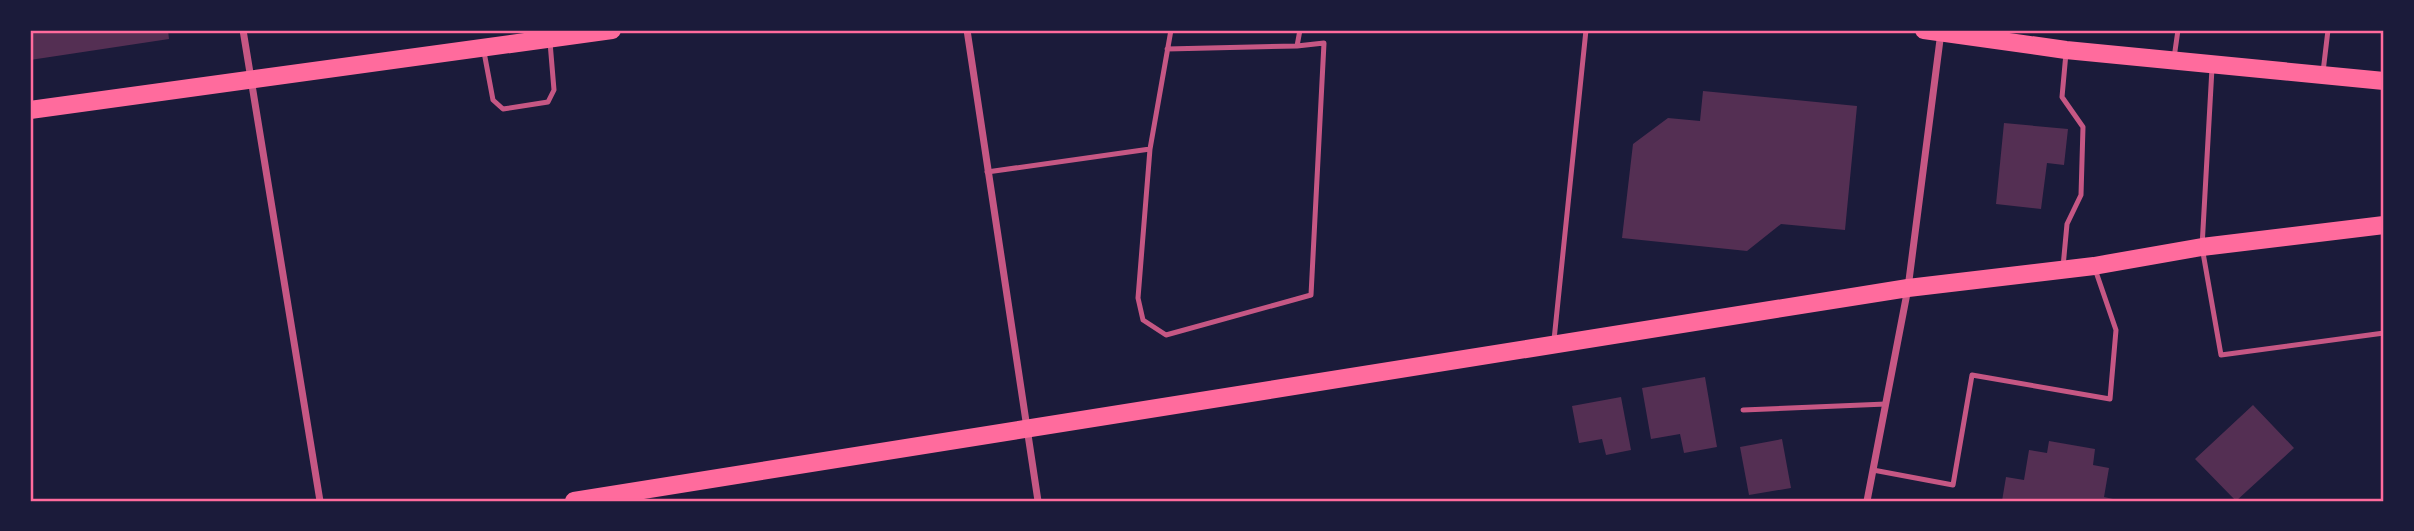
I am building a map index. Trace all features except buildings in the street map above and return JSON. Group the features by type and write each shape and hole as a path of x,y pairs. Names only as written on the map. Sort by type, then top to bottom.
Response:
{"main road":[{"path":"30,110 612,30"},
{"path":"1932,31 2066,50 2384,81"},
{"path":"574,501 1908,288 2094,266 2202,247 2384,225"}],"street":[{"path":"243,30 320,501"},
{"path":"967,30 1038,501"},
{"path":"1867,501 1908,288 1932,31"}],"lane":[{"path":"1167,49 1324,43 1311,295 1166,335 1143,320 1138,298 1150,149 1167,49 1171,30"},
{"path":"1297,46 1300,30"},
{"path":"1553,344 1586,30"},
{"path":"2174,61 2178,30"},
{"path":"2322,75 2328,30"},
{"path":"483,46 493,100 503,109 548,102 554,90 550,38"},
{"path":"2063,270 2067,224 2081,195 2083,127 2062,97 2066,50"},
{"path":"2213,65 2202,247 2221,355 2384,333"},
{"path":"987,172 1150,149"},
{"path":"1872,470 1953,485 1972,374 2110,399 2116,330 2094,266"},
{"path":"1742,410 1886,404"}]}
